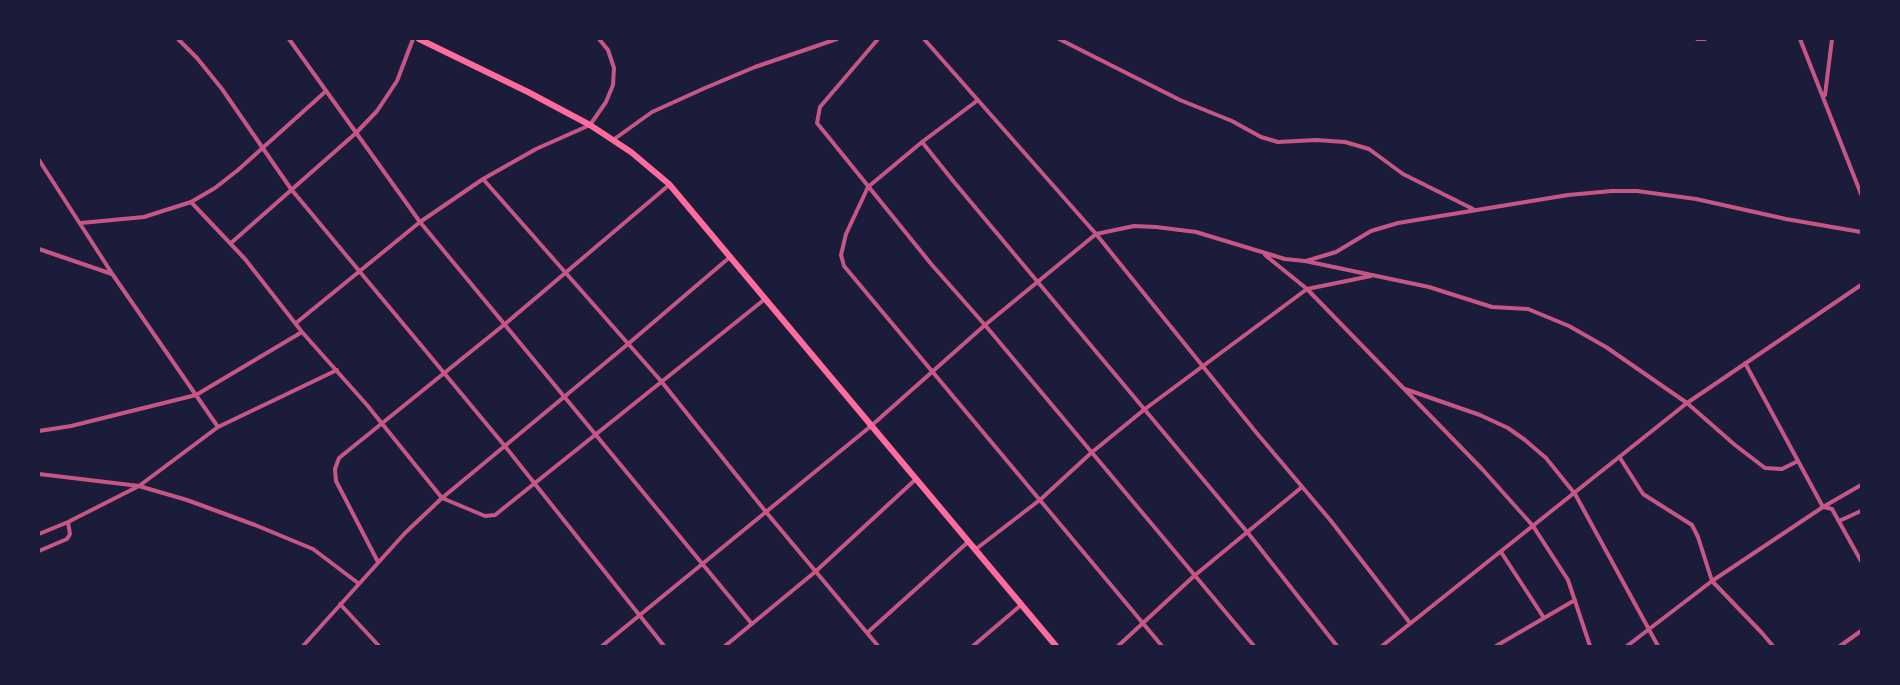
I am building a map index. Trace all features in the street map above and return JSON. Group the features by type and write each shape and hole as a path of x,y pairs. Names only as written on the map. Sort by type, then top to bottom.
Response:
{"main road":[{"path":"419,39 590,125 650,167 669,184 1056,646"}],"street":[{"path":"178,39 222,89 291,189 504,445 664,646"},
{"path":"289,39 420,222 752,624"},
{"path":"231,243 356,133 387,98 413,39"},
{"path":"296,323 420,222 483,178 536,149 590,125 606,102 613,85 614,68 608,50 599,39"},
{"path":"613,140 652,112 705,88 755,67 837,39"},
{"path":"878,39 820,107 817,123 868,187 1254,646"},
{"path":"924,39 1096,234 1410,623"},
{"path":"1059,39 1180,100 1232,121 1261,137 1278,142 1316,140 1346,142 1369,149 1403,174 1474,210"},
{"path":"1697,39 1705,39"},
{"path":"1800,39 1861,194"},
{"path":"1824,98 1832,39"},
{"path":"80,223 144,217 191,202 215,188 238,170 325,92"},
{"path":"978,100 868,187 846,234 842,255 844,266 1162,646"},
{"path":"922,142 1248,533 1337,646"},
{"path":"39,160 113,274 218,427"},
{"path":"483,178 661,381 878,646"},
{"path":"378,562 336,481 334,469 339,458 505,324 669,184"},
{"path":"1856,184 1861,188"},
{"path":"1305,261 1336,252 1371,231 1384,227 1568,195 1611,191 1638,191 1695,199 1861,232"},
{"path":"191,202 231,243 302,332 337,370 442,498 490,517 766,299"},
{"path":"602,646 871,426 985,325 1096,234 1134,226 1196,232 1264,254 1430,286 1482,305 1520,307 1550,317 1606,347 1687,403 1765,468 1782,469 1798,461"},
{"path":"39,249 113,274"},
{"path":"1264,254 1307,289 1483,470 1533,526 1568,580 1590,646"},
{"path":"303,646 358,583 442,498 730,257"},
{"path":"975,550 1041,499 1091,453 1145,409 1307,289 1376,276"},
{"path":"1382,646 1687,403 1861,285"},
{"path":"39,431 71,426 196,395 302,332"},
{"path":"1745,363 1823,507 1832,509 1861,561"},
{"path":"39,534 69,522 139,486 218,427 337,370"},
{"path":"1402,388 1480,415 1508,428 1546,458 1575,494 1658,646"},
{"path":"1620,458 1643,494 1692,525 1712,581 1773,646"},
{"path":"39,474 139,486 187,500 317,551 358,583"},
{"path":"725,646 816,572 916,478"},
{"path":"1627,646 1712,581 1823,507 1861,485"},
{"path":"1118,646 1194,576 1302,487"},
{"path":"1839,521 1861,511"},
{"path":"39,551 67,538 69,522"},
{"path":"867,633 968,542"},
{"path":"1501,552 1544,618"},
{"path":"1496,646 1575,600"},
{"path":"340,604 379,646"},
{"path":"973,646 1021,605"},
{"path":"1840,646 1861,631"}]}
